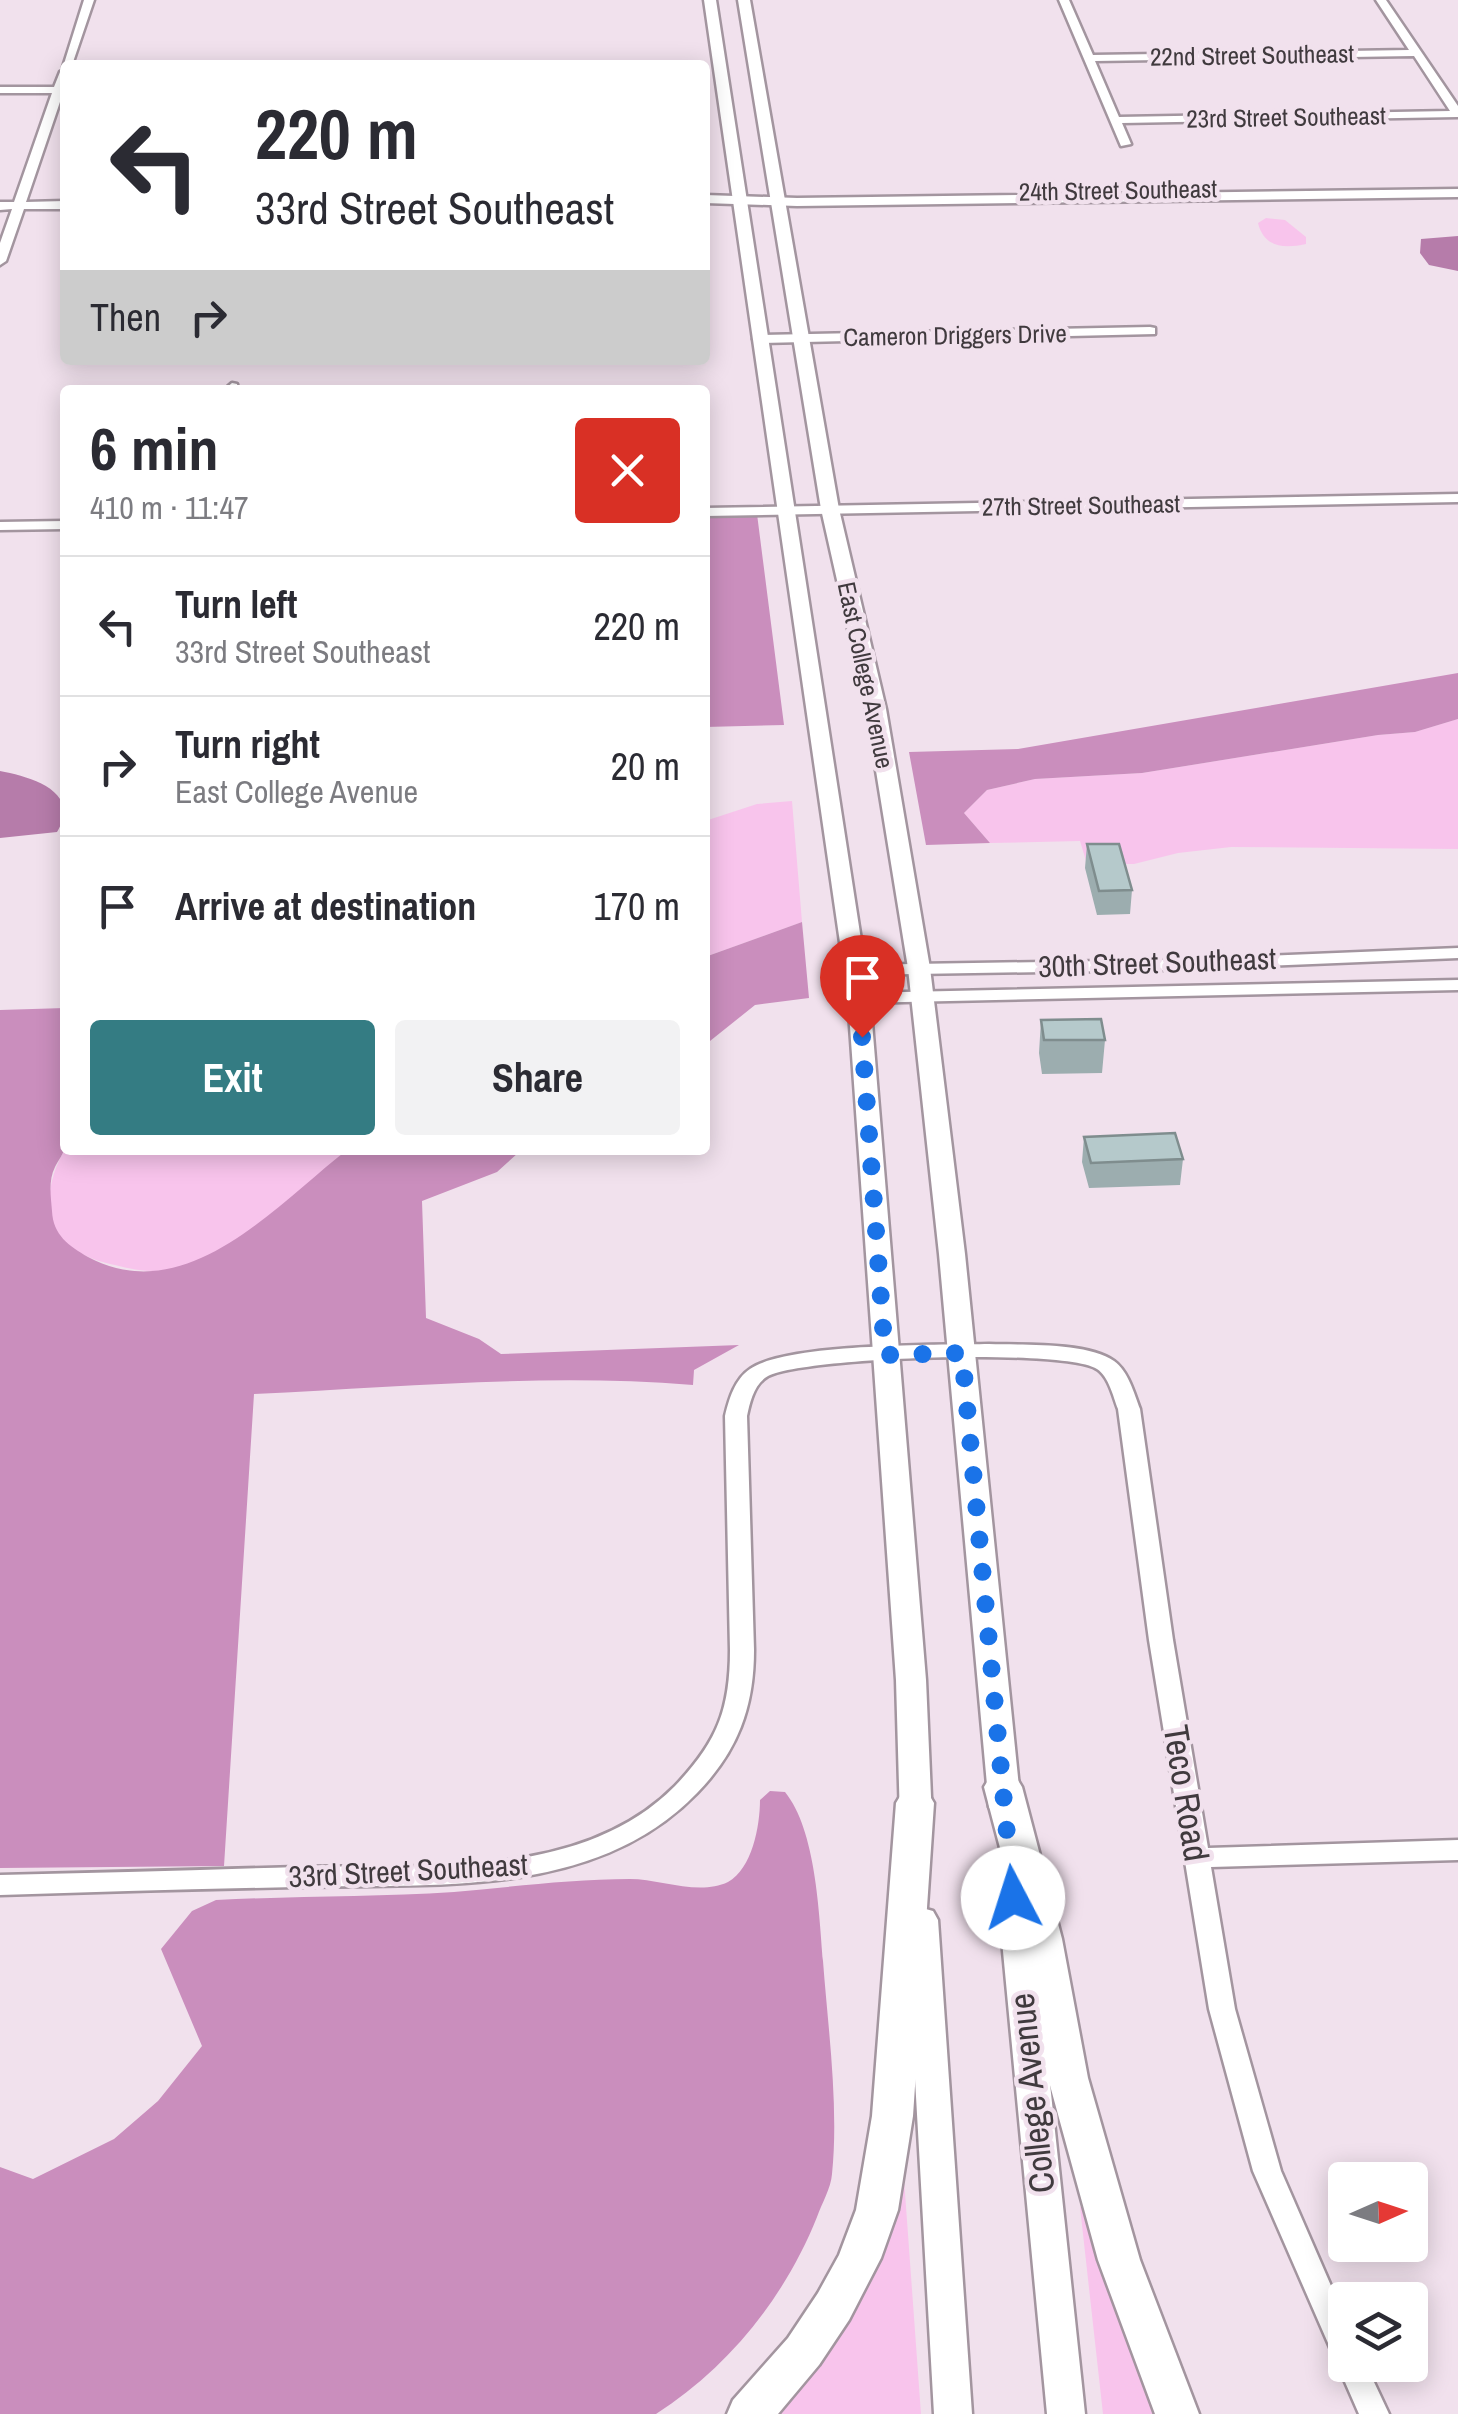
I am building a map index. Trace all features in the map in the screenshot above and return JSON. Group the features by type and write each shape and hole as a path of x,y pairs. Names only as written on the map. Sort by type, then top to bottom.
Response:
{"highway":[{"path":"1004,1787 1043,1938 1068,2078 1119,2260 1177,2414"},
{"path":"749,2414 786,2376 822,2328 871,2229 886,2170 915,1803"}],"main road":[{"name":"East College Avenue","path":"710,0 855,970 885,1355"},
{"name":"East College Avenue","path":"744,0 830,509 876,709 919,968 962,1353"},
{"name":"College Avenue","path":"962,1353 1066,2414"},
{"path":"885,1355 911,1680 915,1803 953,2414"}],"street":[{"path":"70,60 90,0"},
{"path":"1064,0 1125,144"},
{"path":"1381,0 1458,114"},
{"name":"22nd Street Southeast","path":"1088,58 1416,53"},
{"path":"0,261 60,87"},
{"path":"0,90 59,90"},
{"name":"23rd Street Southeast","path":"1115,120 1458,114"},
{"name":"24th Street Southeast","path":"778,199 795,195 1458,183"},
{"name":"24th Street Southeast","path":"710,199 797,202 1458,193"},
{"path":"0,206 60,205"},
{"name":"Cameron Driggers Drive","path":"760,339 1150,331"},
{"name":"27th Street Southeast","path":"710,512 1458,498"},
{"path":"0,526 60,525"},
{"name":"30th Street Southeast","path":"855,970 1163,965 1458,953"},
{"name":"30th Street Southeast","path":"858,998 1458,985"},
{"name":"Teco Road","path":"962,1353 1062,1352 1103,1363 1116,1379 1129,1409 1222,2009 1267,2171 1328,2313"},
{"name":"33rd Street Southeast","path":"0,1885 486,1872 556,1864 598,1850 649,1824 678,1800 722,1750 738,1706 742,1595 736,1416 741,1394 757,1373 778,1363 962,1353"},
{"path":"1196,1858 1458,1850"},
{"path":"1359,2382 1374,2414"}],"shaded area":[{"path":"1266,218 1285,220 1306,237 1306,244 1282,246 1270,242 1258,223"},
{"path":"1458,236 1458,271 1429,265 1420,253 1421,239"},
{"path":"757,514 784,725 710,727 710,515"},
{"path":"1458,673 1458,719 1415,732 1142,773 1035,779 987,790 964,813 990,843 926,845 909,752 1018,749"},
{"path":"1458,719 1458,849 1231,847 1178,853 1134,864 1087,864 1080,841 990,843 964,813 987,790 1035,779 1142,773 1415,732"},
{"path":"0,771 38,782 58,796 57,832 0,838"},
{"path":"792,801 802,922 710,955 710,819 757,804"},
{"path":"802,922 809,998 755,1005 710,1041 710,955"},
{"path":"60,1008 61,1155 51,1178 52,1211 55,1227 63,1239 88,1257 125,1270 160,1270 195,1261 260,1222 341,1155 516,1155 497,1172 422,1201 426,1318 479,1339 501,1354 739,1345 694,1370 693,1385 528,1381 254,1394 224,1866 0,1868 0,1010"},
{"path":"62,1155 341,1155 289,1200 220,1250 176,1269 153,1271 92,1259 61,1237 50,1205 55,1170"},
{"path":"770,1791 785,1792 795,1808 814,1873 834,2095 831,2179 804,2247 771,2302 731,2352 683,2395 656,2414 0,2414 0,2167 33,2179 114,2139 158,2101 202,2046 161,1949 192,1911 216,1900 424,1894 586,1880 630,1879 692,1887 717,1886 736,1876 749,1857 760,1800"},
{"path":"904,2179 921,2414 770,2414 898,2181"},
{"path":"1094,2204 1166,2414 1103,2414 1080,2207"}],"building":[{"path":"1087,844 1119,844 1132,890 1099,891"},
{"path":"1101,1019 1105,1040 1044,1040 1041,1020"},
{"path":"1175,1133 1183,1159 1091,1163 1084,1137"}],"route":[{"path":"862,1037 885,1355 962,1353 1013,1898"}]}
